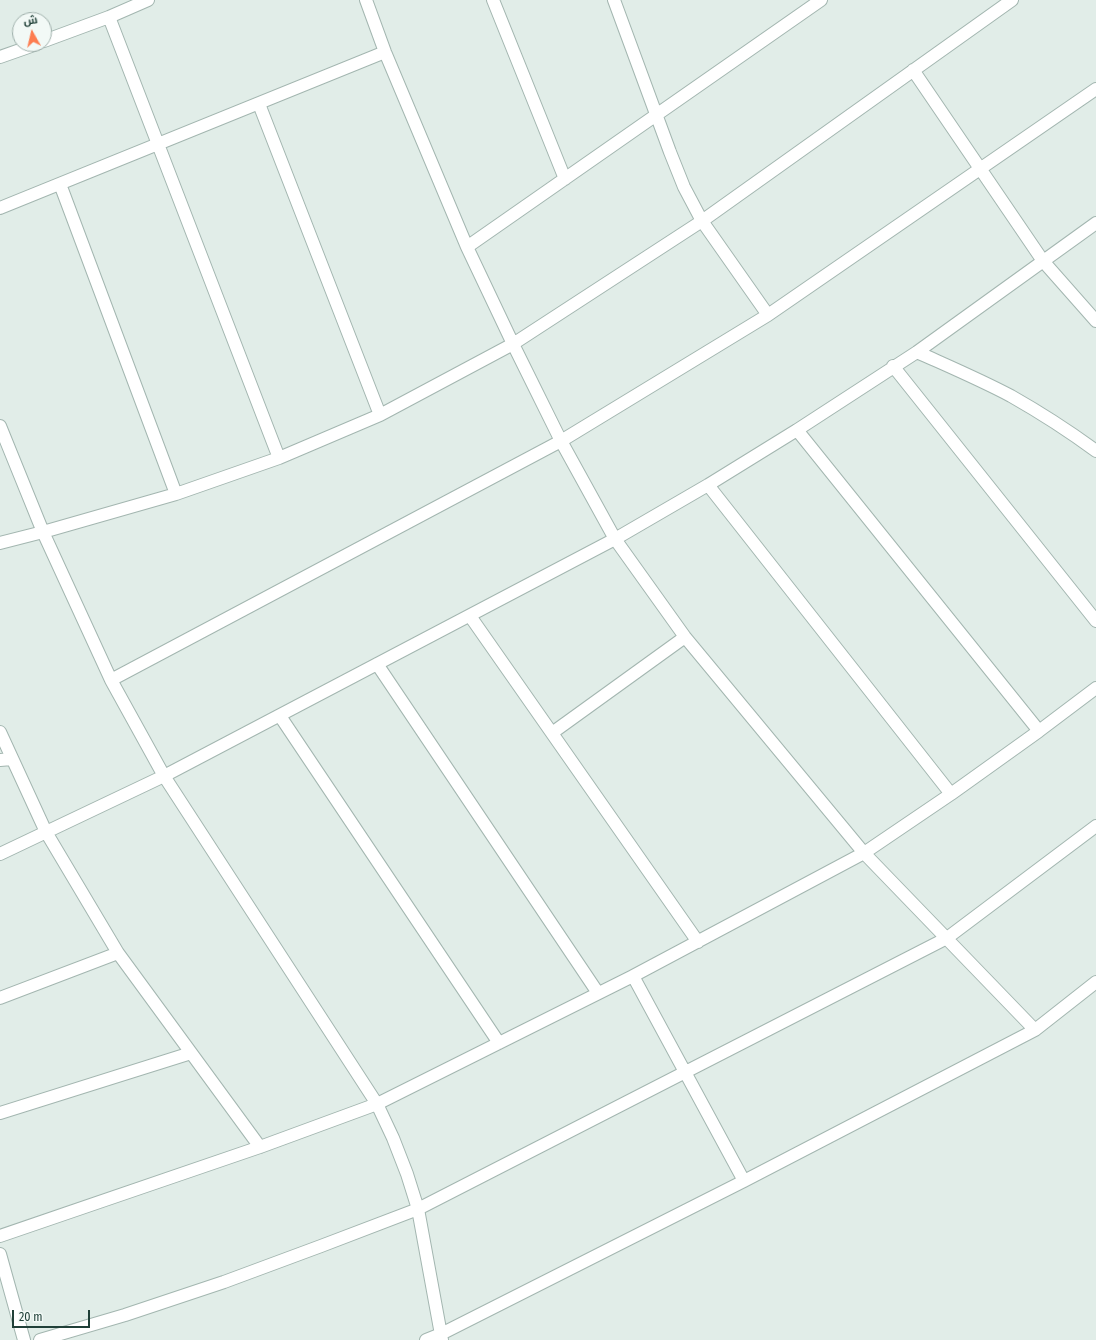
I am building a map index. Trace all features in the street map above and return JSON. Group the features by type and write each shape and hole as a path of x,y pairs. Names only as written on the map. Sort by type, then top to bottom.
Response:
{"street":[{"path":"52,39 148,0"},
{"path":"366,0 467,247 561,441 615,539 685,637 864,853 1035,1030"},
{"path":"493,0 564,180"},
{"path":"467,247 821,0"},
{"path":"0,543 176,494 279,458 380,415 513,344 702,221 1011,0"},
{"path":"617,2 656,115 684,187 702,221 768,315"},
{"path":"109,17 279,458"},
{"path":"0,57 14,52"},
{"path":"0,208 386,52"},
{"path":"913,70 1043,261 1096,321"},
{"path":"111,680 561,441 768,315 1096,89"},
{"path":"259,104 380,415"},
{"path":"60,184 176,494"},
{"path":"0,854 164,776 615,539 708,485 797,430 916,352 1096,223"},
{"path":"916,352 977,379 1010,396 1048,418 1096,451"},
{"path":"893,366 1096,621"},
{"path":"0,426 43,532 111,680 164,776 377,1104 393,1138 407,1174 418,1209 441,1337"},
{"path":"797,430 1039,731"},
{"path":"708,485 951,794"},
{"path":"470,616 698,942"},
{"path":"552,733 685,637"},
{"path":"378,664 598,993"},
{"path":"0,1236 260,1147 377,1104 633,976 864,853 951,794 1096,688"},
{"path":"280,716 499,1043"},
{"path":"0,732 46,832 118,953 260,1147"},
{"path":"0,760 12,759"},
{"path":"40,1340 125,1315 224,1282 418,1209 947,938 1096,826"},
{"path":"0,998 118,953"},
{"path":"633,976 744,1181"},
{"path":"426,1340 441,1337 1035,1030 1096,982"},
{"path":"0,1113 191,1053"},
{"path":"0,1254 24,1340"}]}
